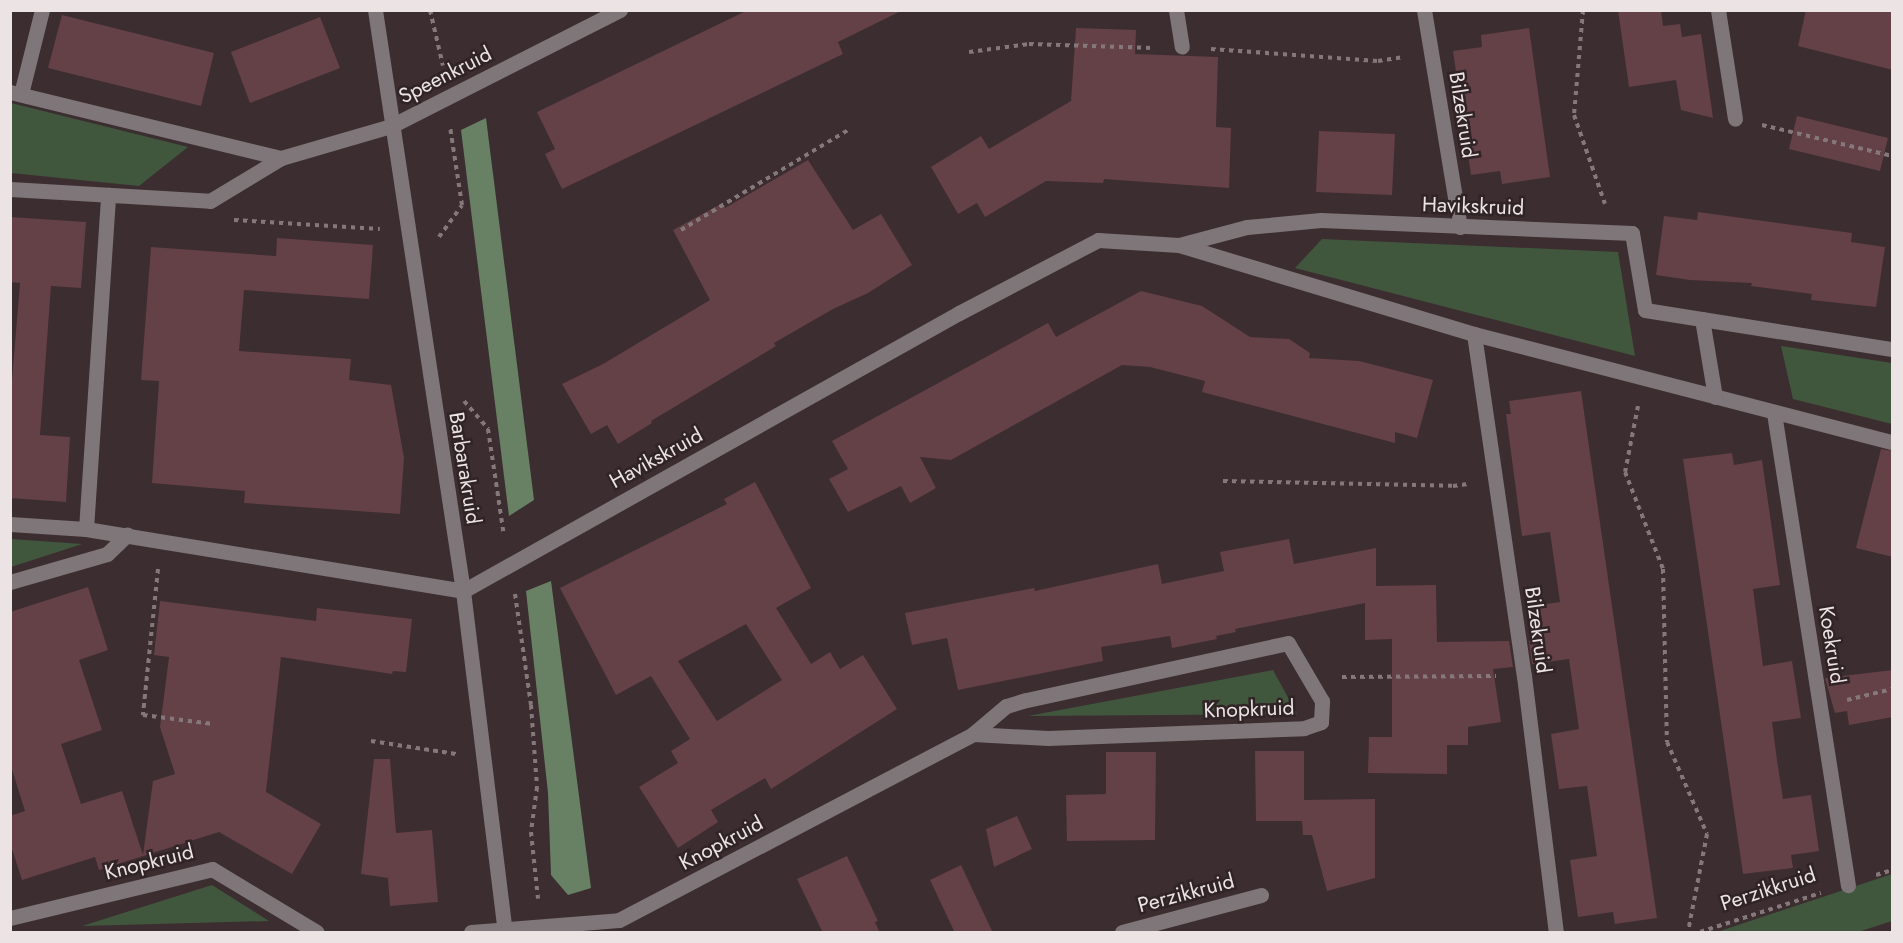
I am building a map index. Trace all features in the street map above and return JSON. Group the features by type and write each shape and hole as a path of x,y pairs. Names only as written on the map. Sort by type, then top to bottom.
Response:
{"street":[{"path":"42,10 16,93 281,158"},
{"name":"Barbarakruid","path":"375,10 463,591 505,932"},
{"name":"Speenkruid","path":"210,201 281,158 391,126 620,10"},
{"path":"1176,10 1182,47"},
{"name":"Bilzekruid","path":"1424,10 1460,227"},
{"path":"1718,10 1735,119"},
{"path":"10,189 210,201"},
{"path":"86,529 108,195"},
{"name":"Havikskruid","path":"1179,245 1247,227 1321,220 1616,233"},
{"path":"1616,233 1632,233 1645,310 1893,349"},
{"name":"Havikskruid","path":"463,591 959,313 1098,240 1179,245 1474,334 1893,442"},
{"path":"1702,319 1715,397"},
{"name":"Bilzekruid","path":"1474,334 1524,676 1556,933"},
{"name":"Koekruid","path":"1774,412 1848,885"},
{"path":"10,524 86,529 127,535 463,591"},
{"path":"10,582 107,554 127,535"},
{"name":"Knopkruid","path":"471,933 505,932 620,920 973,734 1006,706 1026,700 1288,643 1322,701 1321,722 1304,728 1048,738 973,734"},
{"name":"Knopkruid","path":"10,918 212,869 317,933"},
{"name":"Perzikkruid","path":"1122,933 1261,895"}],"path":[{"path":"430,10 451,95 450,128 462,206 439,237 440,248"},
{"path":"1583,10 1574,115 1616,233"},
{"path":"1735,119 1893,156"},
{"path":"681,230 848,130"},
{"path":"210,201 231,220 407,231"},
{"path":"1644,378 1625,472 1663,569 1667,742 1707,834 1688,933"},
{"path":"462,399 488,429 510,564 531,705 537,788 531,832 542,928"},
{"path":"1223,481 1453,486 1495,479"},
{"path":"161,541 143,715 213,724"},
{"path":"1309,677 1524,676"},
{"path":"1820,705 1893,689"},
{"path":"371,741 483,758"},
{"name":"Perzikkruid","path":"1700,933 1848,885"}],"shaded area":[{"path":"11,103 188,147 139,186 11,173"},
{"path":"486,118 534,500 509,516 461,130"},
{"path":"1322,239 1618,252 1635,356 1295,268"},
{"path":"1781,346 1892,363 1892,424 1793,399"},
{"path":"11,539 82,544 11,567"},
{"path":"551,581 591,888 568,895 551,875 548,793 526,591"},
{"path":"1273,670 1297,714 1028,716"},
{"path":"1892,874 1892,921 1858,932 1717,932"},
{"path":"212,885 269,921 82,926"}],"building":[{"path":"748,10 903,10 838,42 843,54 562,189 545,154 555,149 537,112"},
{"path":"1618,10 1661,10 1663,26 1680,24 1682,37 1701,34 1713,118 1681,110 1676,80 1629,87"},
{"path":"1806,10 1893,10 1893,70 1798,46"},
{"path":"62,15 214,53 201,106 48,68"},
{"path":"320,17 340,68 250,103 231,52"},
{"path":"1076,28 1136,30 1135,54 1218,57 1216,127 1231,128 1229,188 1104,179 1103,183 1046,181 985,217 977,203 958,214 931,167 981,136 989,149 1071,101"},
{"path":"1529,28 1550,177 1502,184 1500,171 1471,175 1453,51 1482,47 1481,35"},
{"path":"1797,116 1888,138 1880,171 1789,149"},
{"path":"1319,131 1395,134 1392,195 1316,192"},
{"path":"808,160 853,230 881,214 912,265 868,293 833,309 774,343 776,346 651,421 652,423 618,444 607,425 591,434 562,384 603,364 710,300 673,230 723,203 725,208"},
{"path":"1698,212 1852,233 1851,242 1885,247 1876,307 1811,300 1812,294 1751,286 1752,283 1690,280 1656,275 1664,216 1697,220"},
{"path":"10,217 86,222 81,288 51,286 40,435 70,437 66,502 10,498 10,404 20,283 10,282"},
{"path":"277,238 373,245 369,299 244,290 239,351 351,359 349,380 391,385 404,458 400,514 244,503 245,491 152,483 159,381 141,380 151,247 276,256"},
{"path":"1141,291 1202,306 1250,337 1289,339 1310,353 1309,358 1359,361 1433,380 1417,438 1395,432 1395,443 1202,392 1205,381 1150,367 1122,365 951,460 920,457 936,488 910,503 901,486 848,512 829,479 848,469 832,441 1048,323 1056,337"},
{"path":"1581,391 1657,918 1615,924 1613,912 1578,917 1570,860 1597,856 1587,786 1559,789 1551,734 1579,729 1569,659 1532,664 1529,641 1538,641 1533,606 1560,602 1550,532 1522,536 1506,414 1511,414 1509,401"},
{"path":"1881,449 1893,451 1893,557 1856,548"},
{"path":"1732,453 1734,465 1762,460 1780,585 1753,589 1763,666 1792,661 1801,718 1772,722 1777,760 1783,799 1811,795 1819,851 1791,855 1793,868 1743,874 1683,459"},
{"path":"755,482 811,588 776,608 811,664 830,652 840,669 863,655 897,709 771,789 765,778 711,810 718,822 678,848 639,787 678,763 671,751 690,739 651,676 616,695 560,588 727,504 724,499","holes":["746,624 782,680 717,721 678,661"]},
{"path":"1289,539 1294,564 1376,548 1376,586 1436,585 1437,642 1509,641 1513,667 1493,669 1501,722 1468,727 1468,745 1447,745 1447,774 1368,773 1369,737 1392,737 1392,639 1365,640 1365,603 1235,629 1236,632 1216,636 1217,639 1172,648 1170,636 1101,647 1103,661 958,690 947,638 912,645 905,613 1034,588 1035,591 1158,564 1162,584 1224,571 1220,552"},
{"path":"88,587 108,650 79,660 102,730 61,744 81,804 122,791 143,855 153,781 175,774 160,727 169,657 154,655 160,601 316,621 317,608 412,619 406,672 393,671 392,674 281,657 266,792 321,824 292,874 219,832 99,870 95,857 22,880 10,843 10,816 25,811 10,763 10,612"},
{"path":"1893,670 1893,717 1849,725 1847,711 1835,713 1825,678"},
{"path":"1255,751 1304,751 1304,800 1375,799 1375,878 1327,891 1312,835 1303,835 1302,821 1256,821"},
{"path":"1106,752 1156,752 1155,840 1067,841 1066,795 1106,794"},
{"path":"374,759 390,759 396,833 432,830 438,902 390,906 388,878 361,874"},
{"path":"1017,816 1032,849 994,867 986,829"},
{"path":"847,856 878,921 875,922 880,933 823,933 797,879"},
{"path":"961,865 993,933 955,933 930,880"}]}
